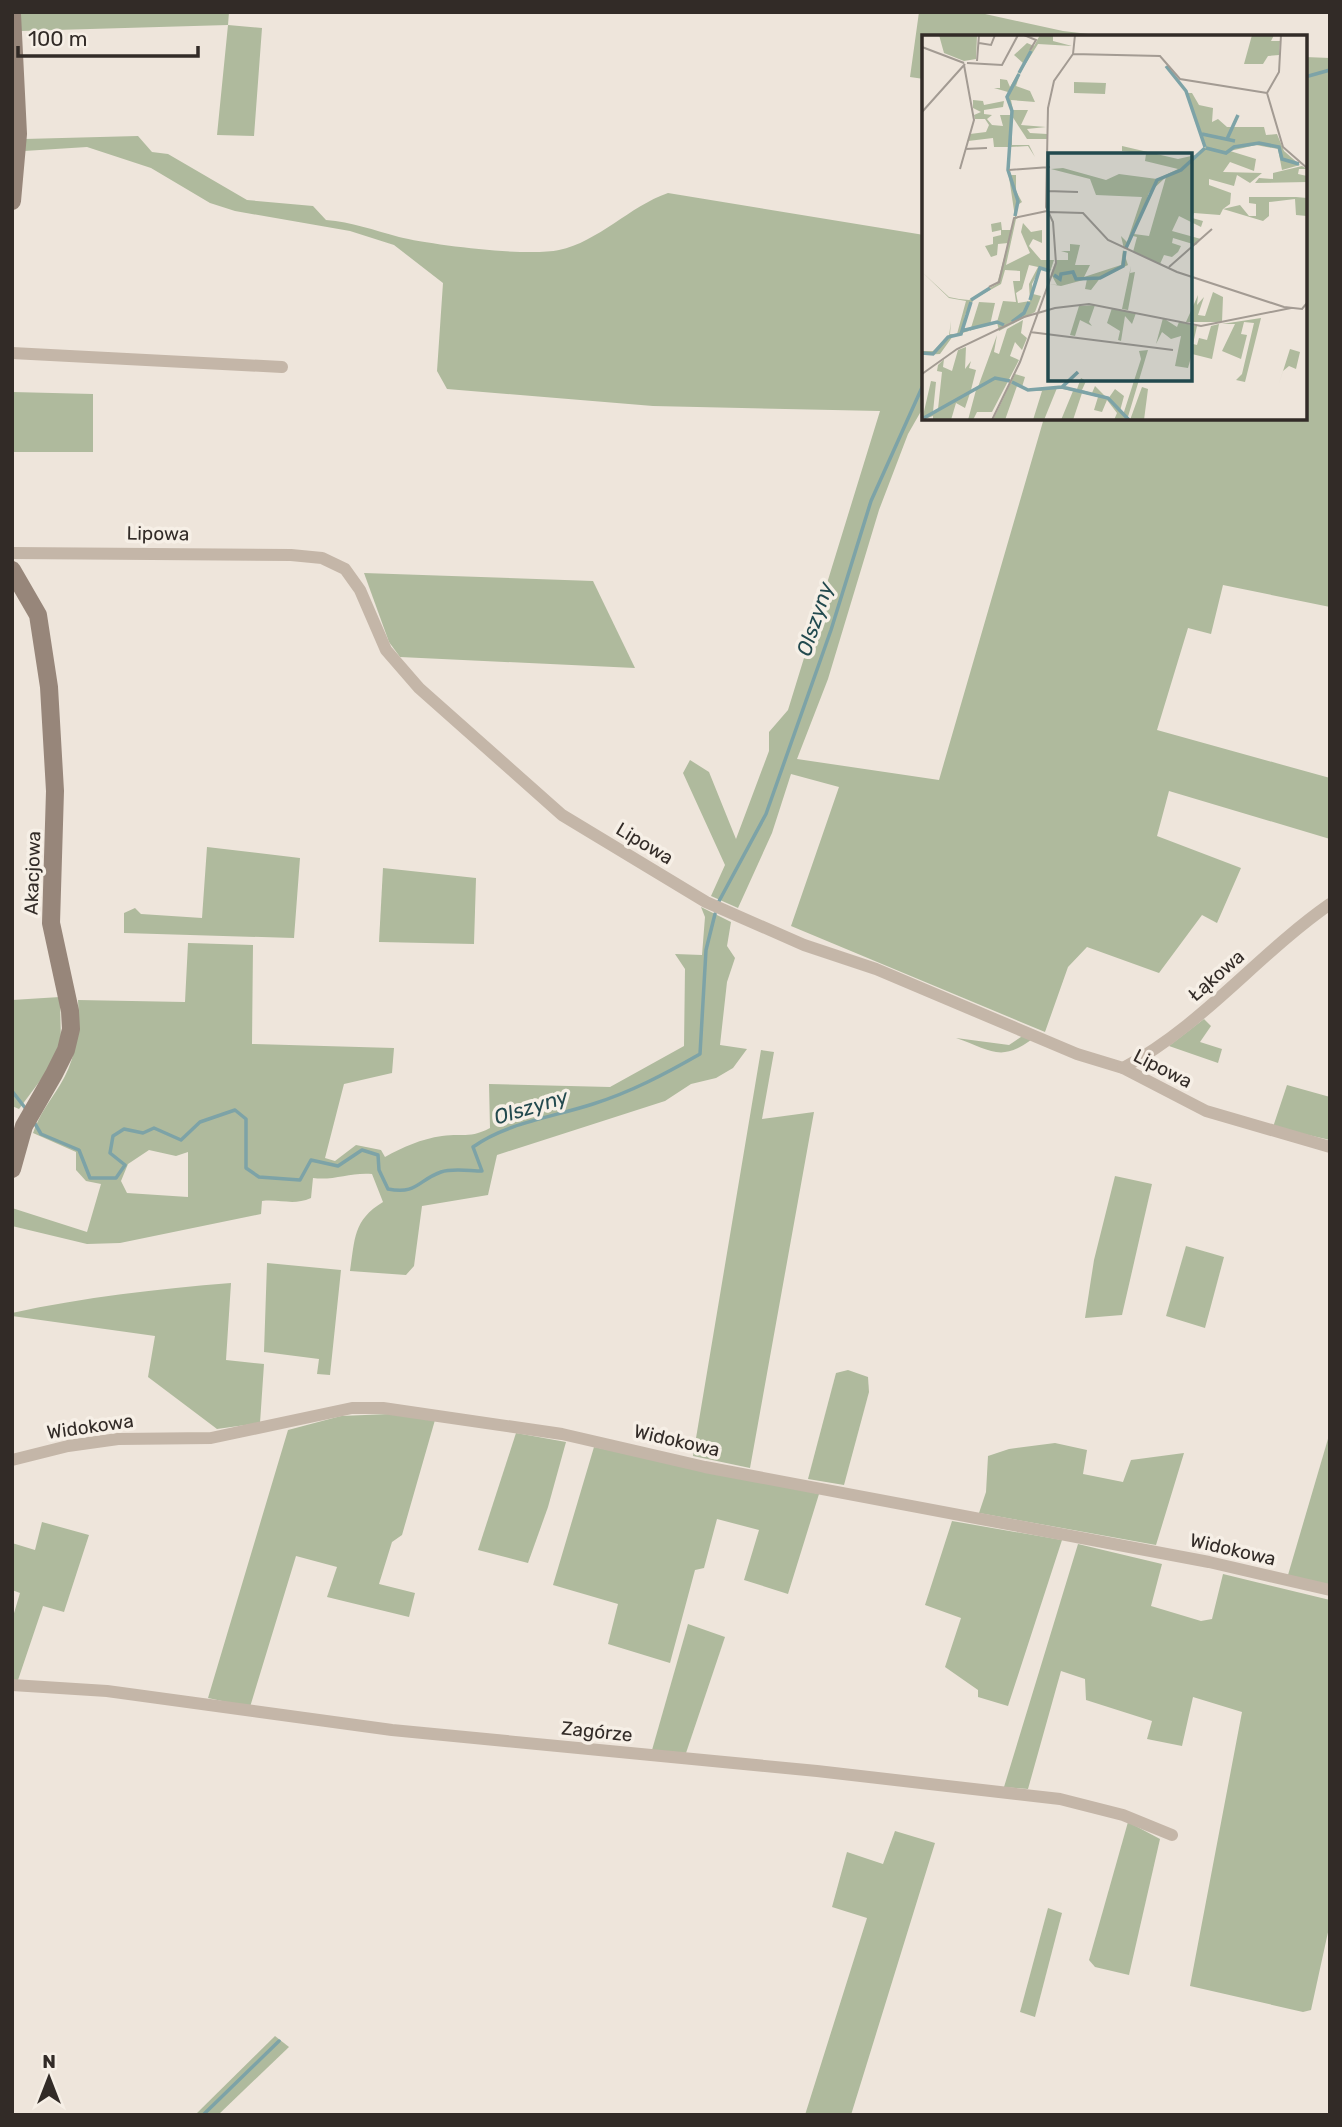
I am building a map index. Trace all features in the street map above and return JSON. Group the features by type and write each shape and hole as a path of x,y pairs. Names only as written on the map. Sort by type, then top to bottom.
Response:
{"street":[{"path":"12,14 15,133 12,201"},
{"path":"12,353 282,367"},
{"name":"Lipowa","path":"12,553 89,551 322,558 345,569 360,590 386,650 419,688 562,815 726,913 804,945 876,968 1077,1054 1123,1068 1206,1111 1330,1147"},
{"name":"Akacjowa","path":"12,570 38,615 49,687 55,791 51,923 70,1011 71,1029 66,1050 24,1126 12,1169"},
{"name":"Łąkowa","path":"1123,1068 1172,1038 1244,979 1284,939 1330,904"},
{"name":"Widokowa","path":"12,1460 81,1444 118,1439 211,1438 352,1408 383,1408 562,1434 705,1467 1209,1562 1330,1590"},
{"name":"Zagórze","path":"12,1685 107,1690 392,1730 817,1771 1060,1799 1097,1807 1172,1835"}],"green space":[{"path":"19,12 229,12 228,25 21,31"},
{"path":"919,12 976,12 1063,31 1097,35 922,35 922,79 910,77"},
{"path":"228,25 262,28 254,136 217,135"},
{"path":"1307,57 1330,58 1330,607 1223,585 1211,634 1188,628 1157,730 1330,778 1330,839 1169,791 1157,836 1241,868 1217,923 1202,915 1159,973 1087,947 1068,967 1045,1032 791,926 839,787 791,774 772,833 738,908 711,896 725,865 683,773 690,760 709,772 736,839 769,751 769,732 788,710 880,411 653,406 447,389 437,371 443,283 394,245 350,231 235,211 210,203 151,168 87,147 24,151 24,139 138,136 152,152 168,154 247,200 313,206 326,220 354,224 414,240 479,249 544,252 573,246 601,232 640,206 668,193 922,235 922,410 908,434 879,510 828,679 797,759 939,780 1043,420 1307,420"},
{"path":"12,392 93,394 93,452 12,452"},
{"path":"364,573 593,581 635,668 400,657 389,642"},
{"path":"207,847 300,858 294,938 124,933 124,913 135,908 141,914 202,918"},
{"path":"383,868 476,878 474,944 379,942"},
{"path":"701,907 731,922 727,946 735,958 727,982 720,1045 747,1049 733,1068 716,1078 691,1084 665,1101 497,1155 488,1195 422,1206 414,1266 406,1275 350,1271 357,1231 366,1216 383,1202 372,1174 313,1178 311,1198 293,1202 262,1201 261,1214 120,1243 87,1244 12,1226 12,1208 87,1232 101,1184 86,1181 76,1170 76,1152 33,1133 70,1065 77,1033 78,1000 185,1002 188,943 253,945 252,1044 394,1048 392,1073 344,1084 325,1158 335,1161 356,1145 381,1150 385,1157 427,1139 471,1135 490,1128 489,1084 610,1087 684,1046 685,969 675,954 702,955 705,917","holes":["149,1150 176,1156 188,1152 188,1197 127,1193 121,1181 128,1164"]},
{"path":"60,997 61,1044 51,1066 19,1109 12,1106 12,1000"},
{"path":"1204,1019 1211,1026 1200,1042 1222,1049 1218,1063 1169,1046"},
{"path":"1024,1035 1031,1040 1011,1051 1002,1052 986,1050 956,1038 1009,1045"},
{"path":"761,1050 774,1052 762,1119 814,1112 750,1468 693,1456"},
{"path":"1287,1085 1330,1097 1330,1140 1273,1127"},
{"path":"1115,1176 1152,1184 1122,1315 1085,1318 1094,1260"},
{"path":"1186,1246 1224,1257 1205,1328 1166,1316"},
{"path":"267,1263 341,1270 330,1375 317,1374 319,1359 264,1352"},
{"path":"231,1283 226,1360 264,1364 260,1423 217,1429 148,1377 155,1336 12,1316 12,1313 39,1307 94,1298"},
{"path":"848,1370 868,1377 869,1392 844,1485 808,1479 836,1373"},
{"path":"389,1414 435,1420 402,1535 392,1542 379,1584 415,1593 409,1617 327,1597 337,1567 296,1556 250,1707 208,1698 288,1430 341,1416"},
{"path":"1330,1432 1330,1586 1288,1575"},
{"path":"516,1433 566,1442 548,1507 528,1563 478,1550"},
{"path":"1055,1443 1087,1450 1083,1474 1123,1482 1131,1460 1184,1453 1156,1545 979,1513 986,1492 988,1456 1009,1449"},
{"path":"594,1447 819,1494 788,1594 744,1580 759,1530 717,1519 704,1568 695,1570 670,1663 608,1644 618,1604 553,1585"},
{"path":"952,1521 1062,1540 1008,1706 978,1697 978,1690 945,1667 961,1618 925,1605"},
{"path":"42,1522 89,1535 64,1612 43,1606 18,1680 12,1680 12,1620 20,1593 12,1590 12,1543 35,1550"},
{"path":"1078,1544 1162,1564 1151,1606 1201,1621 1212,1619 1223,1574 1330,1600 1330,1923 1311,2010 1303,2012 1190,1986 1242,1712 1193,1697 1182,1746 1147,1739 1152,1721 1086,1700 1085,1679 1061,1671 1028,1789 1004,1787"},
{"path":"688,1624 725,1637 686,1753 652,1750"},
{"path":"1128,1822 1160,1839 1129,1975 1095,1967 1089,1960"},
{"path":"895,1831 935,1843 851,2115 805,2115 867,1918 832,1907 847,1852 883,1864"},
{"path":"1048,1908 1062,1913 1035,2017 1020,2012"},
{"path":"275,2036 289,2047 218,2115 195,2115"}],"waterway":[{"name":"Olszyny","path":"1307,76 1330,70"},
{"name":"Olszyny","path":"718,903 766,814 831,630 871,501 922,387"},
{"name":"Olszyny","path":"34,1122 41,1134 79,1150 90,1178 116,1178 125,1165 110,1153 113,1136 124,1129 143,1133 154,1128 181,1140 200,1122 235,1110 246,1119 246,1168 259,1177 300,1180 311,1160 338,1166 362,1150 378,1155 379,1170 388,1189 405,1190 445,1171 482,1171 473,1147 486,1139 515,1126 621,1094 700,1054 706,950 715,914"},
{"name":"Olszyny","path":"12,1091 26,1109"},
{"path":"203,2115 279,2041"}]}
